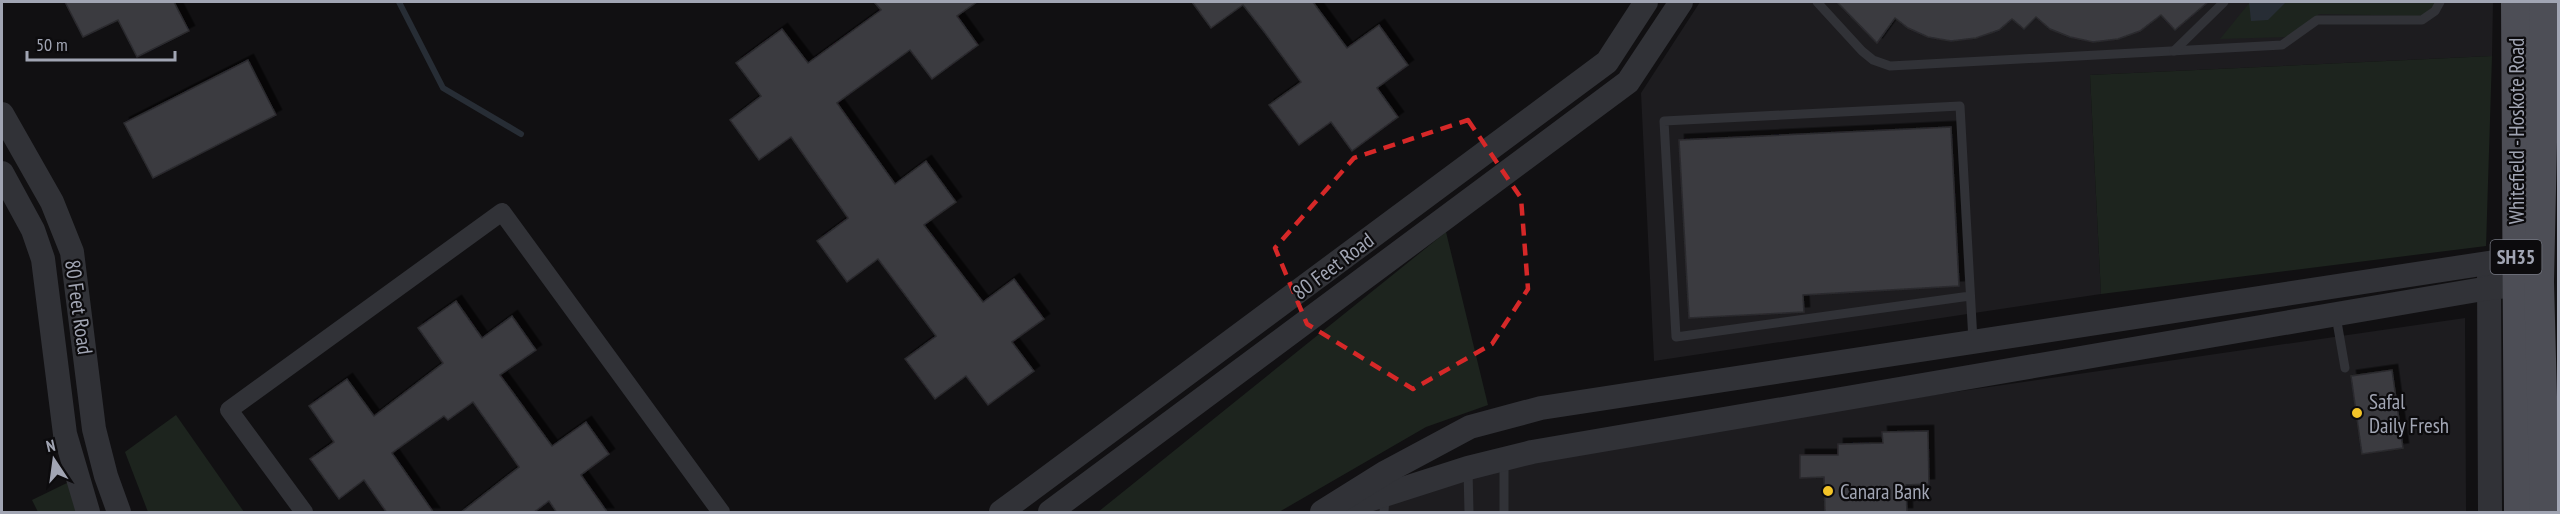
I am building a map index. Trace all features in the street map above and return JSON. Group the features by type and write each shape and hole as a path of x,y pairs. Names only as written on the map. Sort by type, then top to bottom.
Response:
{"main road":[{"name":"Whitefield - Hoskote Road","path":"2516,2 2515,272 2519,513"},
{"name":"Whitefield - Hoskote Road","path":"2545,513 2515,272 2546,2"}],"street":[{"name":"80 Feet Road","path":"1001,513 1607,62 1646,2"},
{"name":"80 Feet Road","path":"1050,513 1628,82 1681,2"},
{"name":"80 Feet Road","path":"2,114 56,210 72,252 94,429 106,476 119,513"},
{"name":"80 Feet Road","path":"2,173 33,230 43,259 65,434 88,513"},
{"path":"304,513 229,410 502,212 721,513"},
{"path":"1344,507 1386,472 1470,428 1541,408 2330,286 2515,272"},
{"path":"1344,507 1385,504 1468,468 1532,452 2336,314 2515,272"},
{"path":"2490,513 2515,272"},
{"path":"2330,286 2336,314"}],"lane":[{"path":"1817,2 1862,51 1873,60 1890,66 2283,45 2317,20 2422,20 2435,11 2440,2"},
{"path":"2174,51 2224,2"},
{"path":"1970,296 1676,338 1665,122 1960,106 1970,296 1972,341"},
{"path":"2336,314 2346,368"},
{"path":"1504,460 1504,513"},
{"path":"1468,468 1469,513"}],"highlighted area":[{"path":"1468,120 1521,198 1528,289 1492,344 1413,389 1307,324 1275,248 1354,158"}],"shaded area":[{"path":"1700,2 2493,2 2492,56 2090,75 2101,294 1654,361 1641,93"},
{"path":"2249,2 2286,2 2268,20 2251,21"},
{"path":"2250,2 2437,2 2423,16 2319,14 2292,37 2220,39"},
{"path":"2492,56 2486,246 2101,294 2090,75"},
{"path":"1446,232 1488,405 1426,427 1279,512 1098,512"},
{"path":"2465,318 2466,512 1341,512 1567,448"},
{"path":"176,415 244,512 148,512 125,452"},
{"path":"73,480 88,512 38,512 32,500"}],"building":[{"path":"65,2 174,2 189,31 137,57 118,20 83,37"},
{"path":"874,2 977,2 957,16 978,45 932,79 910,50 837,103 895,184 926,161 956,202 924,225 983,302 1014,279 1044,319 1012,342 1034,371 988,405 966,376 935,399 905,359 936,336 878,259 847,282 817,241 848,218 791,137 759,160 730,120 761,96 736,63 782,29 808,63 881,10"},
{"path":"1192,2 1313,2 1347,48 1379,25 1408,65 1377,88 1398,117 1352,151 1331,122 1299,145 1269,105 1301,82 1265,33 1243,5 1211,28"},
{"path":"1837,2 2208,2 2175,30 2161,15 2140,31 2118,39 2093,42 2070,37 2050,29 2036,17 2024,29 2012,19 1999,30 1976,38 1951,41 1928,37 1908,28 1895,18 1877,43"},
{"path":"248,60 276,115 153,178 124,123"},
{"path":"1951,127 1959,286 1803,295 1804,312 1689,318 1679,140"},
{"path":"456,301 482,338 512,316 536,350 500,375 552,446 586,422 609,454 581,475 608,513 557,513 549,501 533,513 460,513 519,467 473,402 448,420 444,416 392,453 434,513 387,513 364,480 339,499 310,459 334,442 309,406 347,379 374,416 443,363 418,328"},
{"path":"2392,370 2403,448 2362,454 2351,376"},
{"path":"1928,431 1929,484 1906,485 1907,513 1825,513 1824,477 1800,478 1800,455 1838,455 1838,444 1883,443 1882,432"}],"waterway":[{"path":"399,2 443,88 521,134"}],"place":[{"name":"Safal Daily Fresh","path":"2357,413"},
{"name":"Canara Bank","path":"1828,491"}]}
